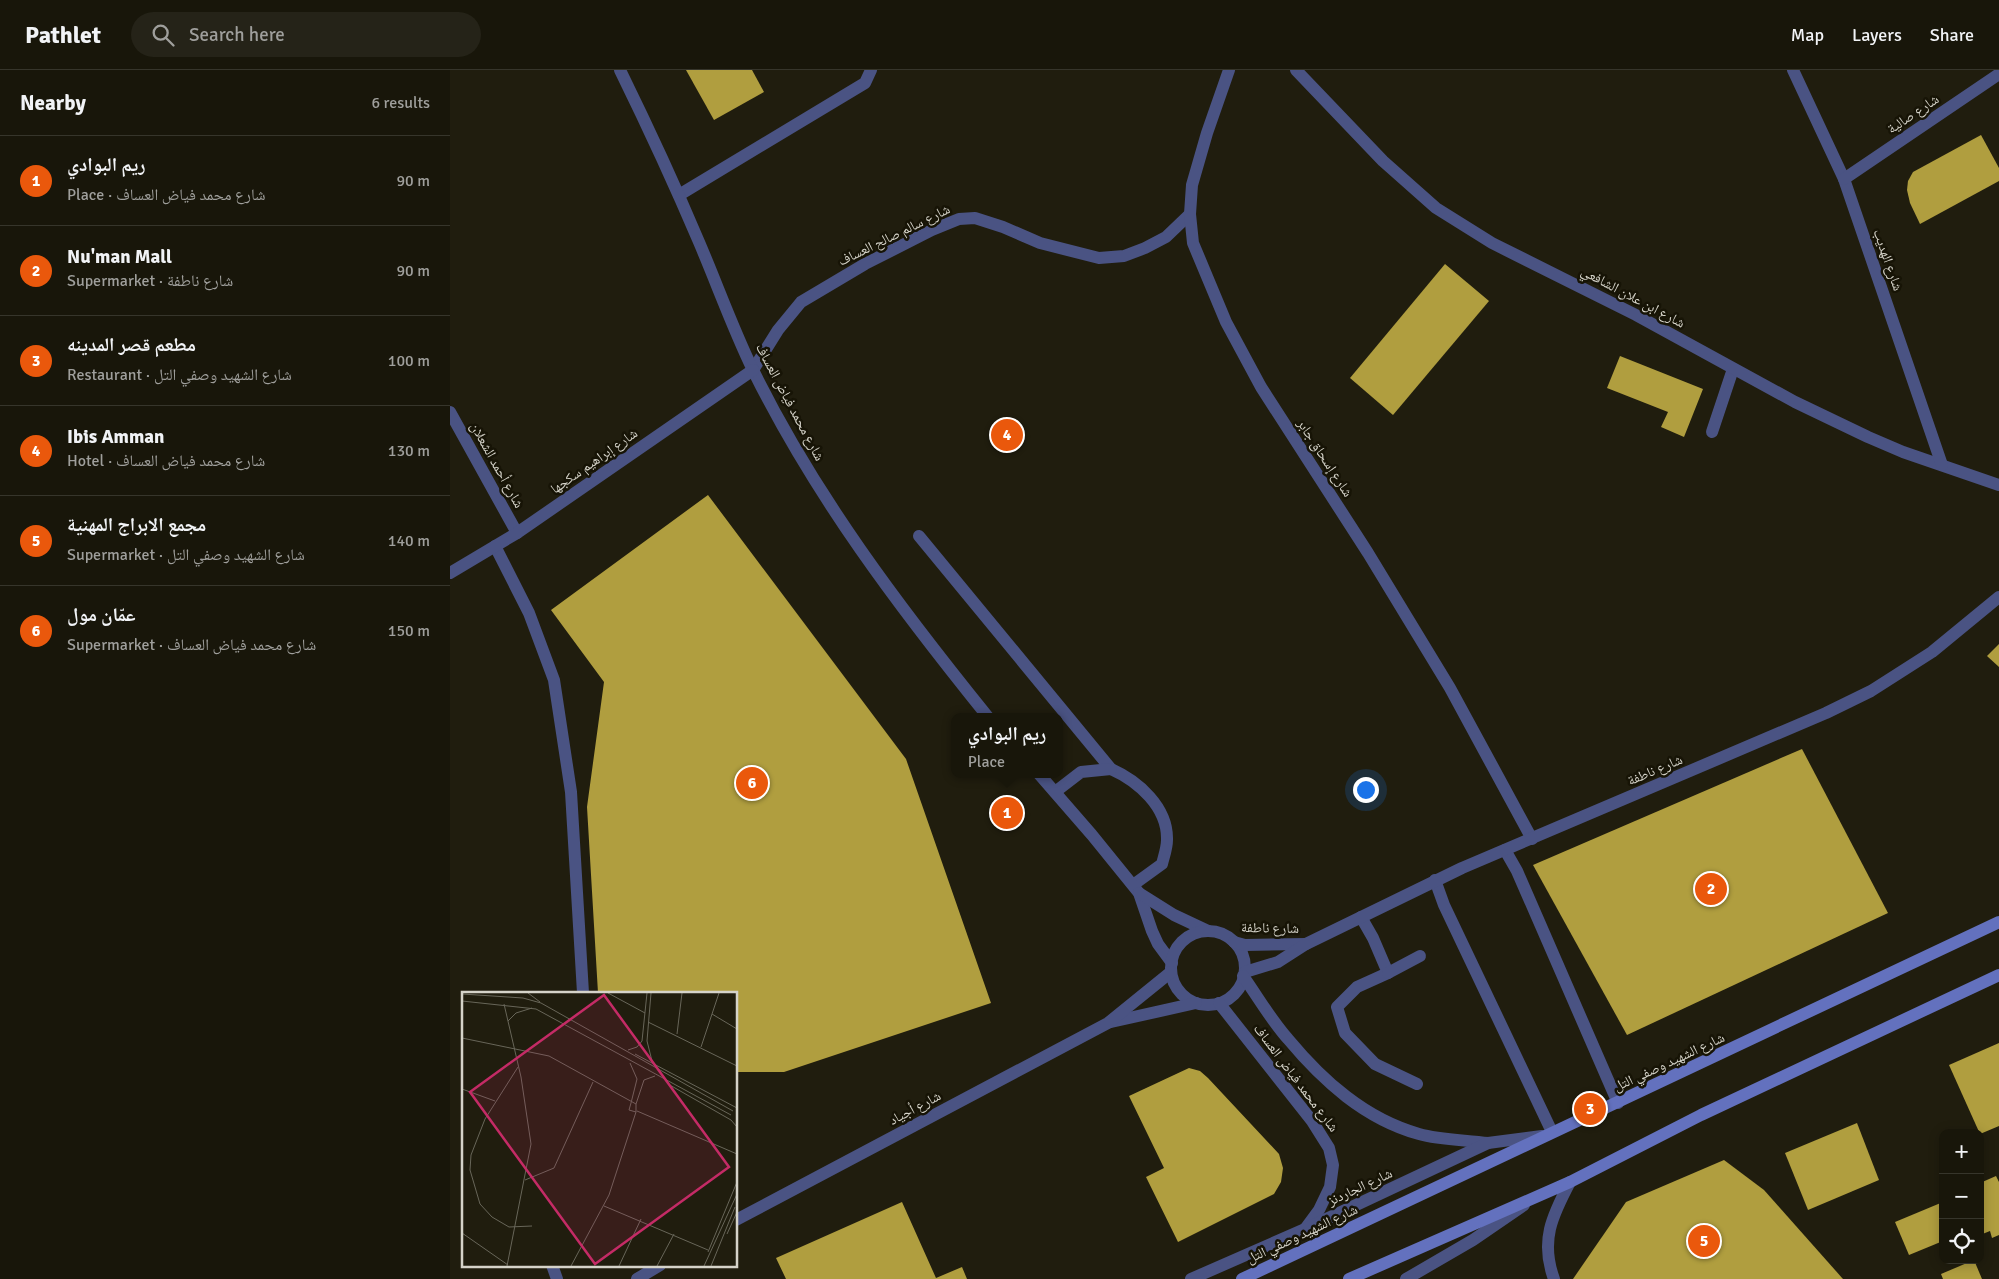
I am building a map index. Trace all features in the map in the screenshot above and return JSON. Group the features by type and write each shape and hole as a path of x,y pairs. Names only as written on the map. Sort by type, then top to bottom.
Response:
{"main road":[{"name":"شارع الشهيد وصفي التل","path":"1242,1279 1999,922"},
{"path":"1349,1279 1570,1182 1701,1115 1999,975"}],"street":[{"name":"شارع محمد فياض العساف","path":"620,70 679,195 753,370 799,454 845,529 882,581 985,713"},
{"path":"679,195 865,83 871,70"},
{"name":"شارع إسحاق جابر","path":"1229,70 1207,133 1192,185 1190,214 1193,243 1226,322 1257,379 1368,553 1450,688 1532,839"},
{"name":"شارع ابن علان الشافعي","path":"1296,70 1383,161 1436,208 1492,243 1636,315 1795,402 1868,438 1999,485"},
{"name":"شارع الهديب","path":"1793,70 1844,179 1942,465"},
{"name":"شارع صالية","path":"1844,179 1999,74"},
{"name":"شارع سالم صالح العساف","path":"753,370 778,330 801,302 865,264 932,230 959,219 975,218 1040,243 1099,258 1124,256 1145,248 1166,236 1190,214"},
{"path":"1712,432 1733,369"},
{"name":"شارع إبراهيم سكجها","path":"450,573 517,532 753,370"},
{"name":"شارع أحمد الشعلان","path":"450,412 517,532"},
{"path":"919,536 1111,769"},
{"path":"495,546 529,613 554,680 571,792 583,992"},
{"name":"شارع ناطفة","path":"1244,974 1278,962 1306,944 1435,880 1871,692 1932,652 1999,597"},
{"path":"1055,792 1081,772 1111,769 1126,775 1154,801 1163,820 1167,839 1162,864 1136,889"},
{"path":"1043,778 1136,889 1174,915 1208,931 1222,934 1234,942 1244,961 1244,974 1235,993 1219,1003 1208,1005 1196,1003 1180,993 1171,967 1152,931 1136,889"},
{"path":"1505,850 1517,871 1618,1103"},
{"path":"1435,880 1444,905 1549,1134"},
{"path":"1361,917 1373,938 1388,973"},
{"path":"1171,967 1174,954 1184,940 1208,931"},
{"name":"شارع ناطفة","path":"1234,942 1245,945 1306,944"},
{"path":"1417,1084 1375,1064 1345,1033 1337,1007 1357,987 1420,956"},
{"name":"شارع أجياد","path":"738,1219 1108,1023 1171,967"},
{"name":"شارع محمد فياض العساف","path":"1244,974 1287,1039 1334,1087 1361,1108 1382,1120 1421,1135 1488,1142"},
{"name":"شارع أجياد","path":"1108,1023 1196,1003"},
{"name":"شارع محمد فياض العساف","path":"1219,1003 1312,1121 1330,1148 1333,1165 1330,1188 1319,1210 1305,1229"},
{"name":"شارع الجاردنز","path":"1191,1279 1305,1229 1488,1142 1549,1134"},
{"path":"1554,1279 1547,1250 1548,1235 1554,1213 1570,1182"},
{"path":"1406,1279 1473,1240 1534,1197"},
{"path":"552,1266 558,1279"},
{"path":"637,1279 658,1266"}],"building":[{"path":"686,70 752,70 764,92 714,120"},
{"path":"1981,135 1999,168 1999,181 1920,224 1910,203 1907,190 1908,181 1913,172"},
{"path":"1445,264 1489,301 1393,415 1350,378"},
{"path":"1620,356 1703,389 1684,437 1661,427 1668,412 1607,388"},
{"path":"708,495 906,759 991,1003 784,1072 738,1072 738,992 598,992 587,807 604,682 551,610"},
{"path":"1999,644 1999,667 1987,656"},
{"path":"1802,749 1888,913 1627,1035 1533,865"},
{"path":"1999,1043 1999,1126 1984,1132 1984,1129 1978,1129 1949,1065"},
{"path":"1189,1068 1200,1071 1208,1078 1279,1154 1283,1168 1281,1182 1274,1194 1178,1242 1146,1177 1164,1168 1129,1096"},
{"path":"1857,1123 1879,1180 1808,1210 1785,1153"},
{"path":"1724,1160 1764,1190 1843,1279 1573,1279 1626,1202"},
{"path":"1996,1176 1999,1182 1999,1235 1992,1238 1990,1231 1984,1233 1984,1181"},
{"path":"902,1202 936,1278 962,1267 967,1279 786,1279 776,1258"},
{"path":"1939,1204 1939,1243 1909,1255 1895,1222"},
{"path":"1965,1264 1976,1264 1982,1279 1943,1279 1941,1274"}],"place":[{"name":"Ibis Amman","path":"1007,435"},
{"name":"عمّان مول","path":"752,783"},
{"name":"ريم البوادي","path":"1007,813"},
{"name":"Nu'man Mall","path":"1711,889"},
{"name":"مطعم قصر المدينه","path":"1590,1109"},
{"name":"مجمع الابراج المهنية","path":"1704,1241"}]}
